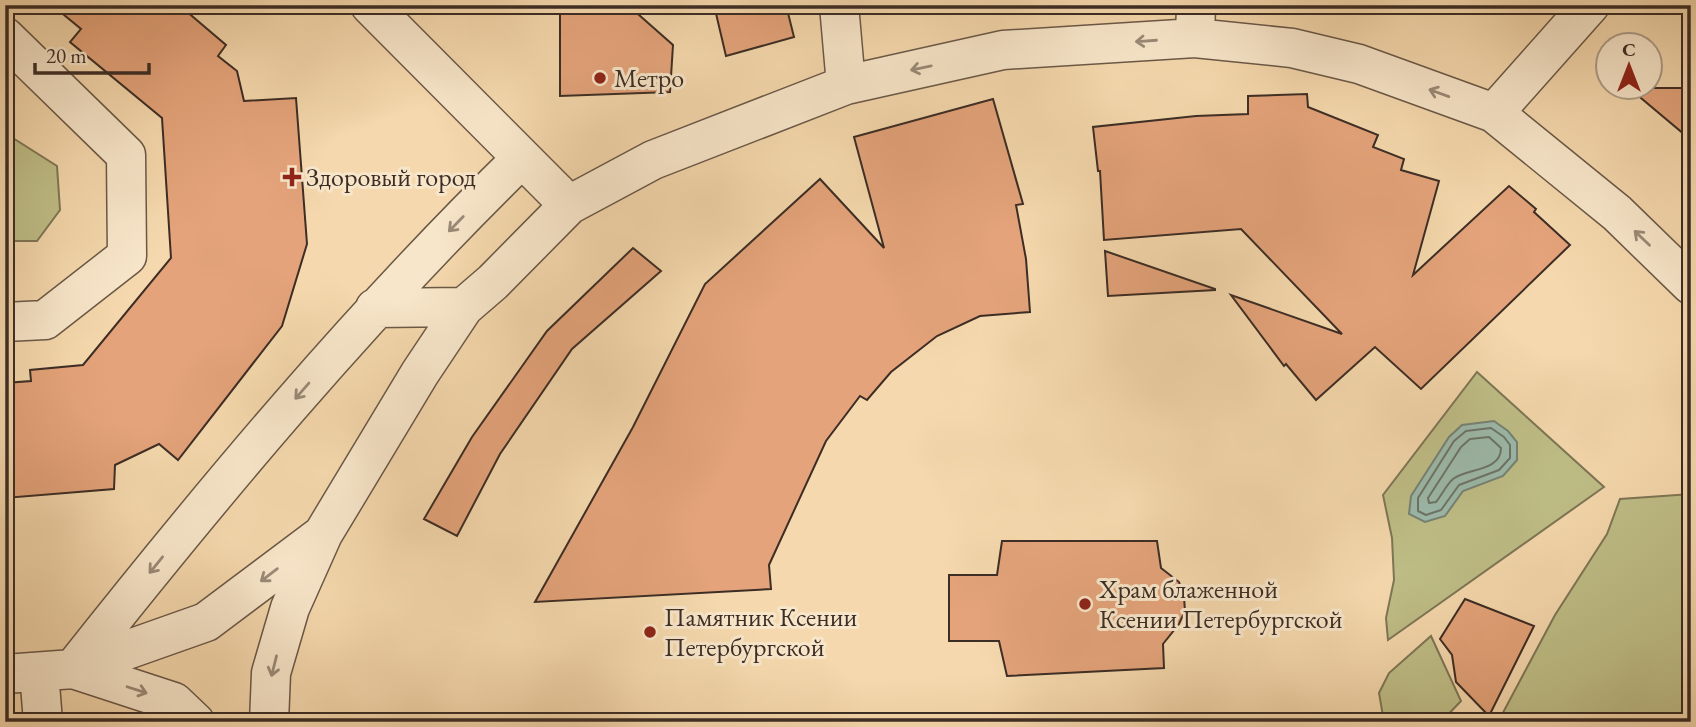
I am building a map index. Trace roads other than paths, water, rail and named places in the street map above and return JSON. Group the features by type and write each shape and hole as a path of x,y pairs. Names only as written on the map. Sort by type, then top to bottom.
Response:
{"street":[{"path":"839,5 846,85"},
{"path":"1494,113 1590,5"},
{"path":"366,6 569,205"},
{"path":"269,722 271,673 290,608 323,534 420,373 464,307 493,282 569,205 653,160 846,85 1003,50 1196,22 1359,64 1494,113 1617,213 1691,285"},
{"path":"5,37 126,155 127,256 45,320 5,322"},
{"path":"43,722 39,672 247,454 375,308 522,158"},
{"path":"375,308 464,307"},
{"path":"39,672 206,622 323,534"},
{"path":"39,672 174,702 195,722"}],"water":[{"path":"1494,421 1517,442 1517,460 1503,476 1463,491 1445,516 1425,522 1409,514 1411,496 1449,437 1462,425"}],"place":[{"name":"Метро","path":"600,78"},
{"name":"Здоровый город","path":"292,177"},
{"name":"Храм блаженной Ксении Петербургской","path":"1085,604"},
{"name":"Памятник Ксении Петербургской","path":"650,632"}]}
